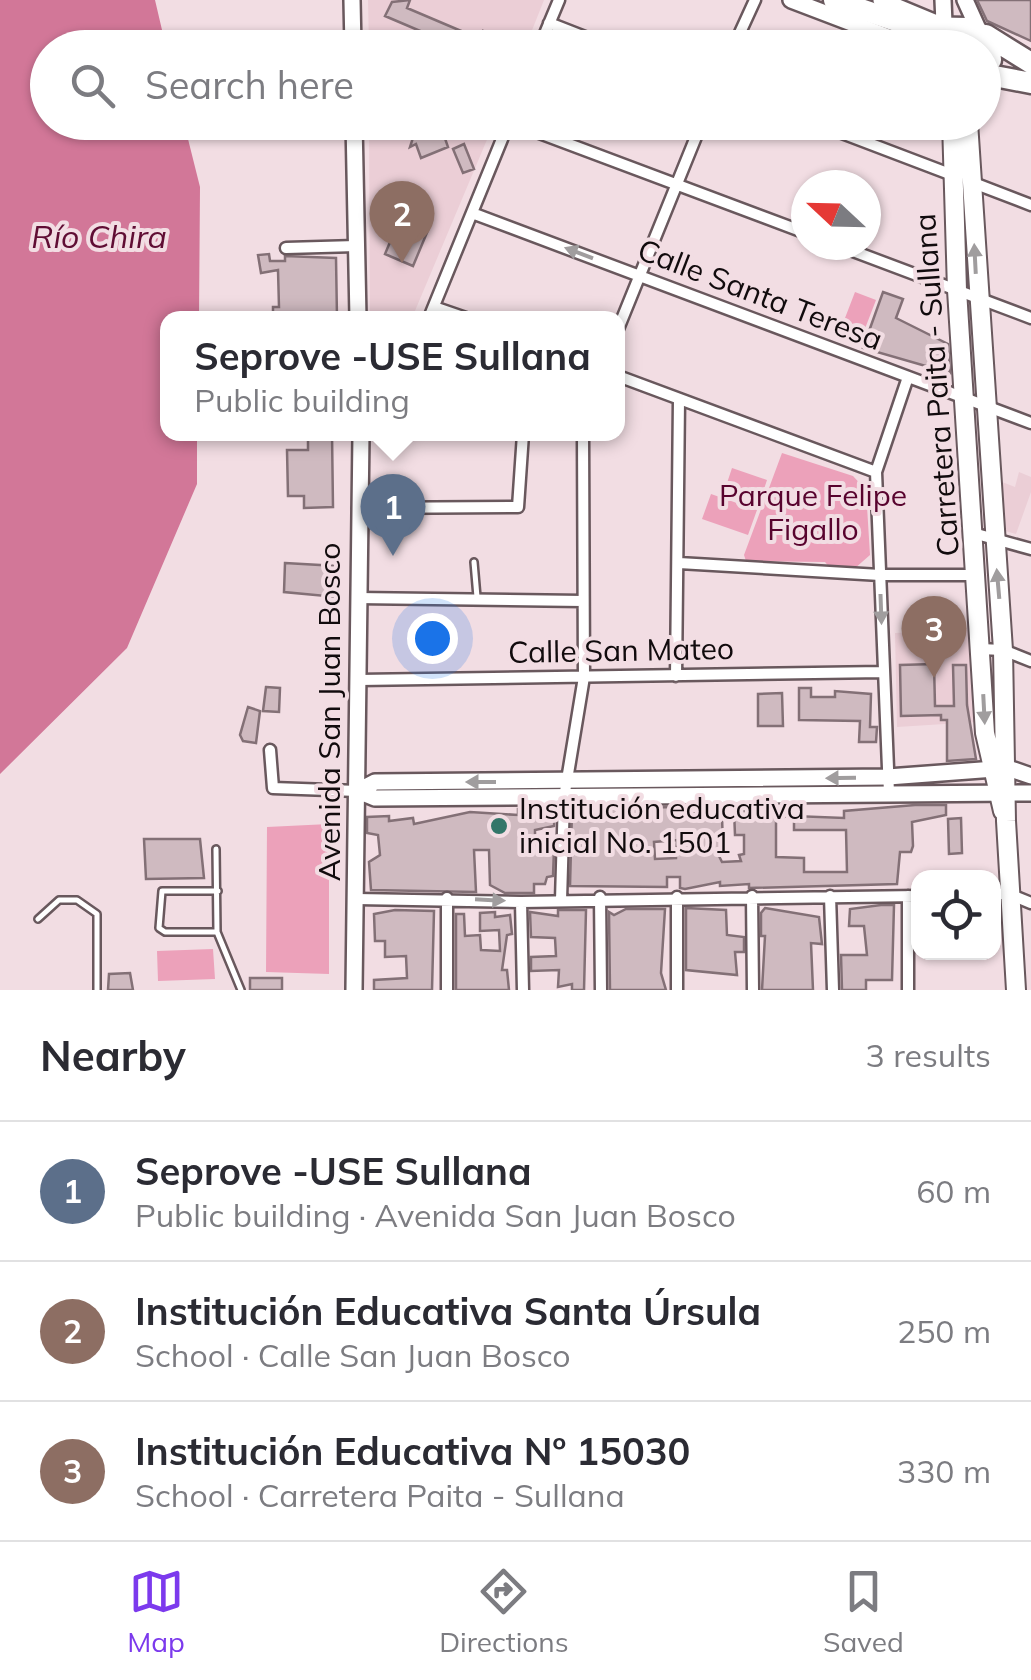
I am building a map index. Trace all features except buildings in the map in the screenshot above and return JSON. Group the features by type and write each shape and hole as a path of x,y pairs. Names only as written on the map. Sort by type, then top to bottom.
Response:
{"highway":[{"path":"839,2 921,30"},
{"path":"839,2 897,30"},
{"path":"1001,45 1031,63"},
{"path":"1001,76 1031,83"}],"main road":[{"name":"Carretera Paita - Sullana","path":"952,140 958,290 994,536 1004,650 1000,769"},
{"name":"Carretera Paita - Sullana","path":"969,140 977,298 974,533 980,648 1006,821 1002,894 1016,990"}],"street":[{"path":"352,0 353,30"},
{"path":"546,30 558,0"},
{"path":"742,30 755,0"},
{"path":"791,0 870,30"},
{"path":"942,0 944,30"},
{"path":"965,0 977,30"},
{"path":"888,3 930,30"},
{"path":"549,23 567,30"},
{"path":"354,140 358,311"},
{"path":"432,311 502,140"},
{"path":"557,140 791,228"},
{"path":"625,312 695,140"},
{"path":"862,140 1031,205"},
{"name":"Calle Santa Teresa","path":"472,213 1031,423"},
{"path":"286,248 356,246"},
{"path":"877,260 1031,318"},
{"path":"434,306 447,311"},
{"path":"888,785 876,472 908,377"},
{"path":"625,379 876,472"},
{"path":"676,676 679,400"},
{"name":"Avenida San Juan Bosco","path":"354,990 361,441"},
{"path":"358,508 518,507 523,441"},
{"path":"562,900 566,790 584,677 583,441"},
{"path":"974,533 1031,549"},
{"path":"679,563 880,575 976,575"},
{"path":"356,598 584,602"},
{"path":"980,648 1004,650 1031,661"},
{"name":"Calle San Mateo","path":"359,680 883,672"},
{"path":"270,750 273,788 358,791 376,798 566,790 888,785 1031,793"},
{"path":"888,785 1000,769 1031,776"},
{"path":"1002,894 1031,903"},
{"path":"752,896 753,990"},
{"path":"830,896 832,990"},
{"path":"357,899 520,902 600,897 911,896"},
{"path":"600,897 601,990"},
{"path":"677,897 677,990"},
{"path":"447,898 447,990"},
{"path":"520,902 523,990"},
{"path":"908,990 911,943"}],"lane":[{"path":"474,562 477,600"},
{"path":"216,849 217,932 240,990"},
{"path":"217,932 165,932 160,928 162,891 218,890"},
{"path":"38,919 59,900 77,900 97,914 97,990"}],"shaded area":[{"path":"368,0 544,0 532,30 369,30"},
{"path":"369,140 487,140 415,311 370,311"},
{"path":"1019,472 1031,477 1031,492 1016,534 1002,530 997,480 1015,487"},
{"path":"970,630 976,722 897,727 895,633"}],"green space":[{"path":"855,292 876,300 861,339 840,331"},
{"name":"Parque Felipe Figallo","path":"782,453 853,476 866,490 870,555 854,569 831,569 825,562 746,561 744,555"},
{"path":"732,468 767,480 760,501 725,489"},
{"path":"711,494 757,510 748,535 702,519"},
{"path":"329,824 329,974 266,972 267,827"},
{"path":"213,949 215,979 158,981 157,951"}],"water":[{"name":"Río Chira","path":"0,0 155,0 162,30 30,30 30,140 188,140 200,187 199,311 160,311 160,441 197,441 197,484 127,648 0,774"}],"place":[{"name":"Institución Educativa Santa Úrsula","path":"402,263"},
{"name":"Seprove -USE Sullana","path":"393,556"},
{"name":"Institución Educativa Nº 15030","path":"934,678"},
{"name":"Institución educativa inicial No. 1501","path":"499,826"}]}
